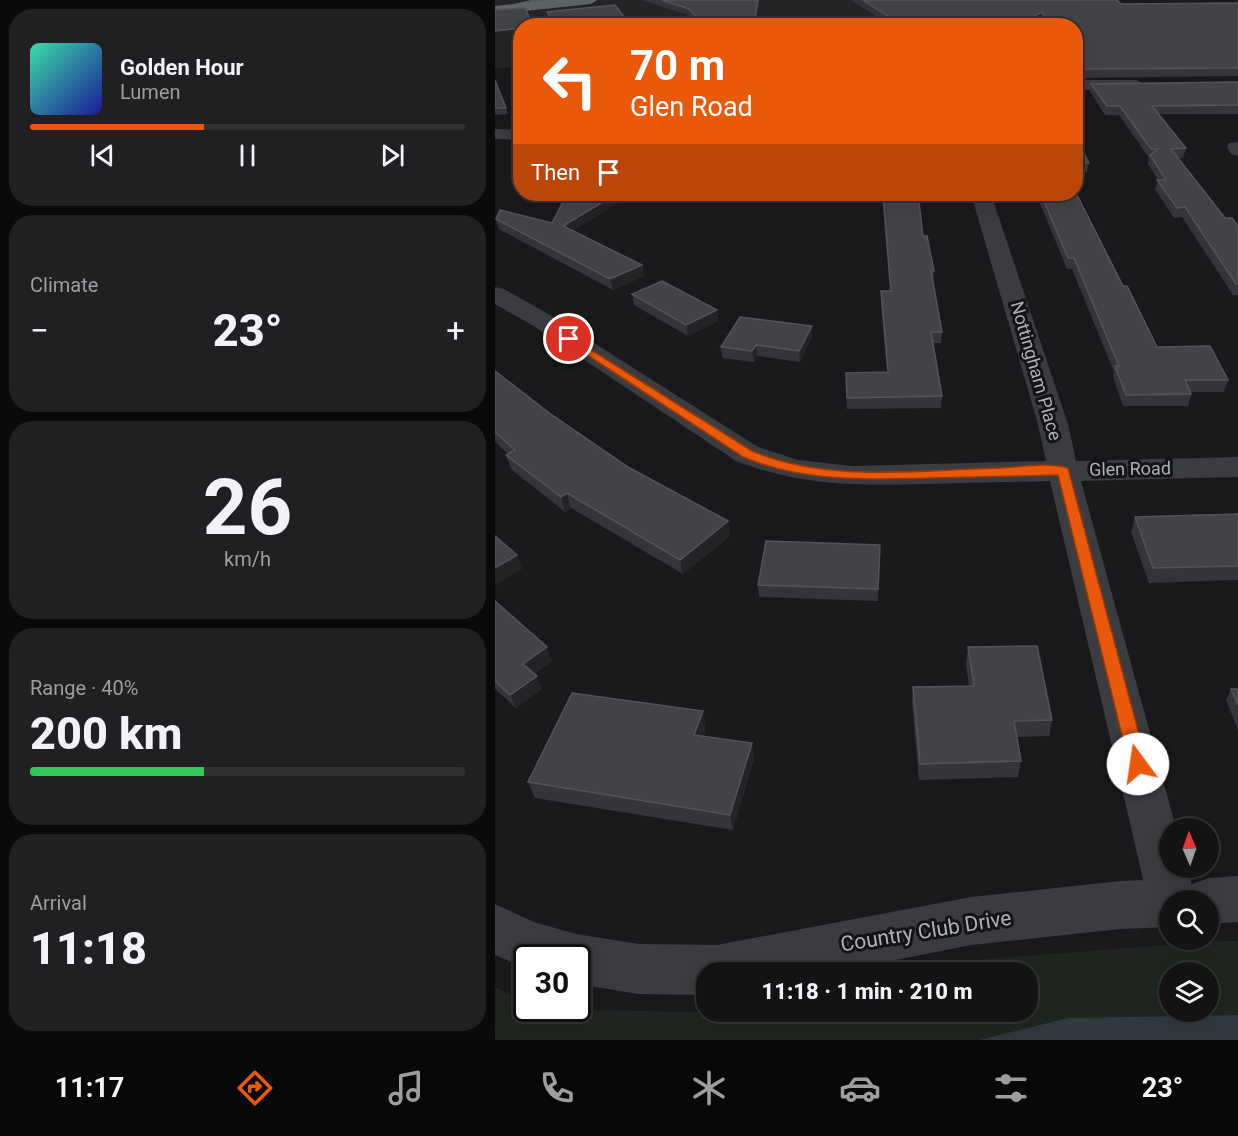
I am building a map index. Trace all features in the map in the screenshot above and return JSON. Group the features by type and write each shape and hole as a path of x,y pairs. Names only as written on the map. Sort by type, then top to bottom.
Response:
{"highway":[{"path":"495,10 591,0"}],"main road":[{"path":"518,7 547,0"}],"street":[{"path":"1083,86 1157,84"},
{"path":"495,134 513,135"},
{"name":"Nottingham Place","path":"983,201 1053,424 1168,890"},
{"name":"Glen Road","path":"495,294 541,320 747,454 765,461 808,471 852,476 1238,467"},
{"path":"1219,900 1238,899"},
{"name":"Country Club Drive","path":"591,961 639,969 717,970 971,921 1159,902"},
{"path":"495,928 525,944"}],"shaded area":[{"path":"495,0 1106,0 959,18 513,18 513,67 495,69"},
{"path":"1219,941 1238,941 1238,1015 1219,1015 1219,962 1159,962 1159,1016 1068,1018 979,1040 495,1040 495,987 513,996 513,1022 591,1022 591,1010 696,1012 696,1022 1038,1022 1038,962 973,962 986,959 1159,946 1159,950 1219,950"},
{"path":"1219,1015 1238,1015 1238,1040 979,1040 1068,1018 1159,1016 1159,1022 1219,1022"}],"building":[{"path":"662,0 758,0 755,18 697,18 689,9"},
{"path":"863,0 1117,0 1121,4 1238,3 1238,68 1083,69 1083,18 1046,18 1042,12 1031,18 891,18"},
{"path":"615,5 625,18 550,18 547,12"},
{"path":"525,8 529,18 513,18 513,29 495,31 495,10"},
{"path":"495,80 506,108 495,108"},
{"path":"1238,82 1238,105 1152,106 1186,148 1171,149 1225,218 1232,218 1238,226 1238,284 1236,284 1185,207 1177,208 1157,180 1166,180 1150,155 1158,149 1151,149 1120,106 1107,106 1091,84"},
{"path":"1083,151 1089,163 1083,163"},
{"path":"563,201 604,201 563,226 642,265 610,279 496,219 500,210 552,223"},
{"path":"884,201 919,201 923,236 927,236 934,271 931,271 942,332 931,332 942,396 847,398 846,373 888,372 881,291 891,291"},
{"path":"1044,201 1080,201 1123,286 1127,286 1157,347 1210,346 1228,380 1185,380 1191,394 1126,395 1115,366 1119,366 1074,258 1068,258"},
{"path":"662,281 717,310 686,325 632,294"},
{"path":"740,317 812,326 799,351 756,345 752,351 721,347"},
{"path":"495,371 548,412 628,467 728,521 680,560 567,493 561,497 506,455 515,450 495,432"},
{"path":"1238,514 1238,566 1153,568 1135,517"},
{"path":"495,536 517,555 495,568"},
{"path":"766,541 880,545 878,589 758,585"},
{"path":"495,601 547,647 523,664 537,676 510,695 495,681"},
{"path":"1037,646 1052,720 1014,721 1021,761 920,764 913,687 974,686 968,647"},
{"path":"1231,689 1238,689 1238,705"},
{"path":"572,693 703,711 694,735 752,743 730,815 528,782"}],"route":[{"path":"569,339 747,454 765,461 829,475 852,476 1063,471 1138,764"}]}
